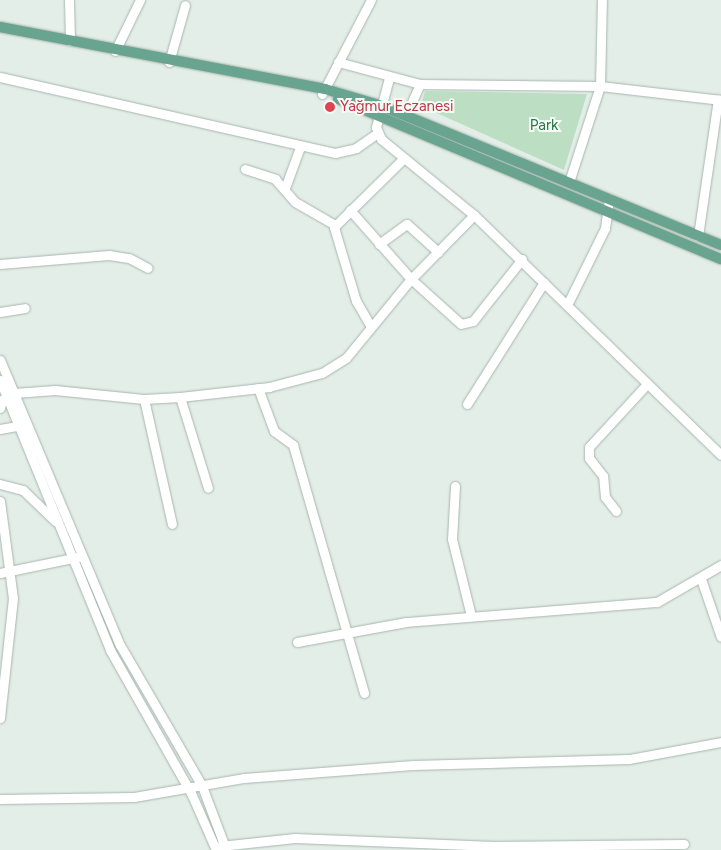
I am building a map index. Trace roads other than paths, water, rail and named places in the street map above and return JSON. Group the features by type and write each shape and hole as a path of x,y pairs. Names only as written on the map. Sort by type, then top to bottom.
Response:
{"main road":[{"path":"0,27 169,62 298,84 324,91 381,110 606,211 721,259"},
{"path":"381,110 406,113 721,245"}],"street":[{"path":"69,0 70,41"},
{"path":"115,51 140,0"},
{"path":"324,91 371,0"},
{"path":"569,182 600,86 602,0"},
{"path":"169,62 184,5"},
{"path":"338,62 389,78 420,84 600,86 719,100 698,236"},
{"path":"0,77 300,147 347,152 376,134 389,78"},
{"path":"406,113 420,84"},
{"path":"376,134 402,160 474,215 522,259 721,455"},
{"path":"284,188 300,147"},
{"path":"335,225 402,160"},
{"path":"245,169 275,179 295,202 335,225 356,301 370,325"},
{"path":"567,305 596,250 608,198"},
{"path":"350,210 411,279 457,322 467,325 522,259"},
{"path":"0,408 10,395 56,390 144,399 180,397 258,388 336,367 411,279 474,215"},
{"path":"379,244 407,224 438,252"},
{"path":"0,264 109,255 129,258 148,268"},
{"path":"467,404 544,282"},
{"path":"0,312 25,308"},
{"path":"0,360 10,395 139,685 202,786 226,848"},
{"path":"0,380 10,395"},
{"path":"616,510 605,497 603,476 589,458 589,447 647,384"},
{"path":"258,388 274,432 294,445 364,692"},
{"path":"180,397 208,488"},
{"path":"144,399 172,524"},
{"path":"0,429 23,425"},
{"path":"23,425 59,525 130,690 189,789 215,848 295,838 475,846 684,844"},
{"path":"0,484 24,490 59,525"},
{"path":"455,486 452,539 471,616"},
{"path":"0,501 12,572 11,637 0,718"},
{"path":"0,573 83,556"},
{"path":"297,642 347,630 471,616 657,602 701,580 721,565"},
{"path":"701,580 721,637"},
{"path":"0,799 134,797 244,778 413,765 630,758 682,753 721,742"}],"place":[{"name":"Yağmur Eczanesi","path":"330,107"}],"park label":[{"name":"Park","path":"544,126"}]}
